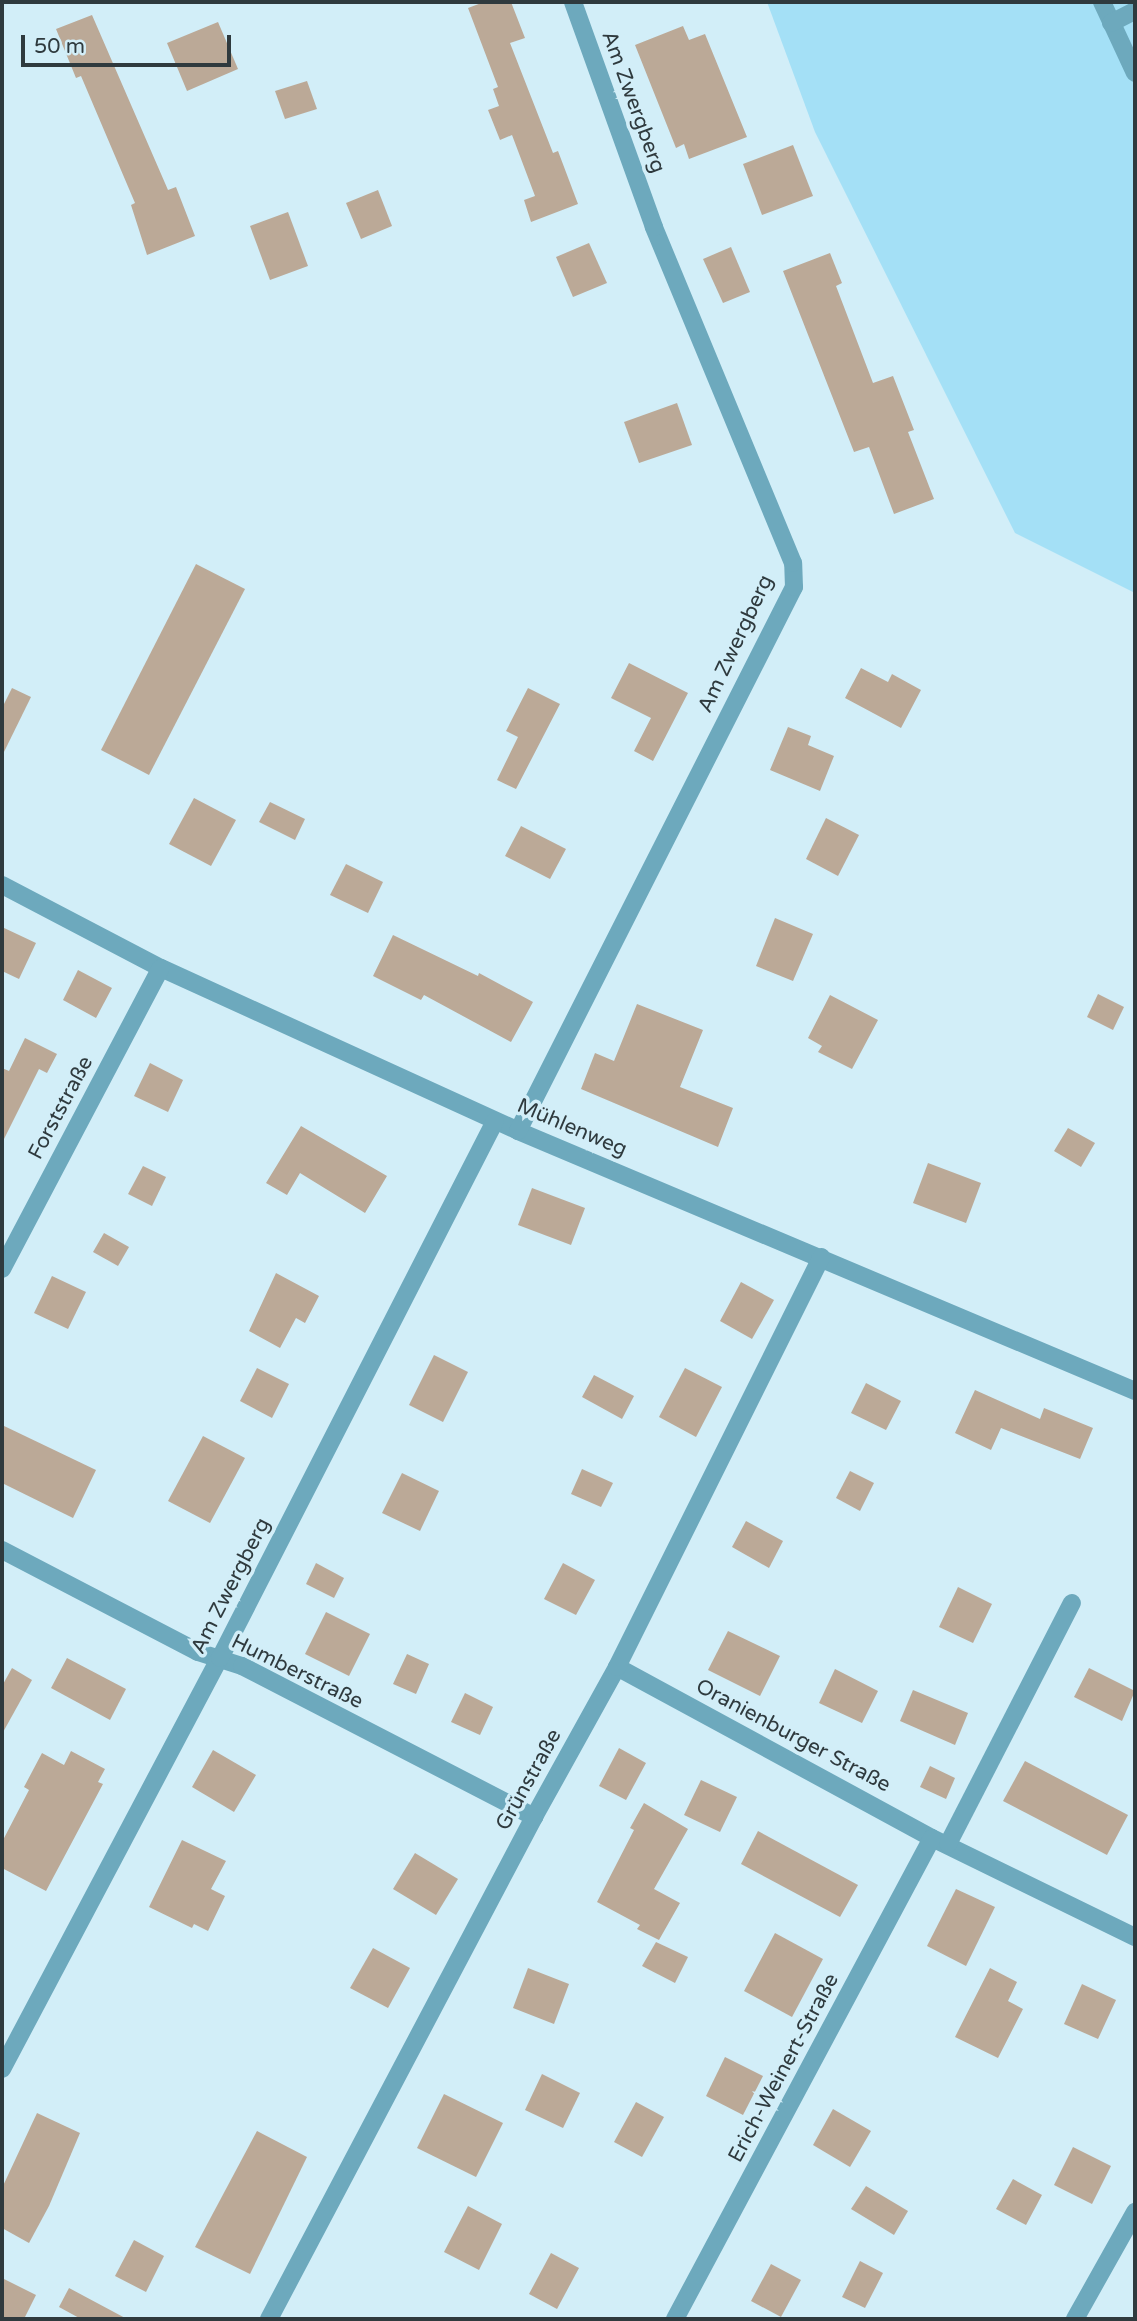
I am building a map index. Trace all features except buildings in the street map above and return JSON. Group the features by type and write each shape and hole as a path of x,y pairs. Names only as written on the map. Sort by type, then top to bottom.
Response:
{"street":[{"name":"Am Zwergberg","path":"518,1131 794,587 793,563 658,238 573,2"},
{"path":"1102,2 1135,73"},
{"path":"1111,23 1135,12"},
{"name":"Mühlenweg","path":"2,885 161,968 495,1121 1135,1391"},
{"name":"Forststraße","path":"2,1269 161,968"},
{"name":"Am Zwergberg","path":"2,2070 220,1658 495,1121"},
{"name":"Grünstraße","path":"269,2319 534,1817 617,1667 821,1257"},
{"name":"Humberstraße","path":"2,1550 198,1652 242,1666 534,1817"},
{"path":"940,1841 1072,1603"},
{"name":"Oranienburger Straße","path":"617,1667 940,1841 1135,1937"},
{"name":"Erich-Weinert-Straße","path":"675,2319 940,1841"},
{"path":"1075,2319 1135,2212"}],"shaded area":[{"path":"767,2 1135,2 1135,593 1015,533 815,132"}]}
